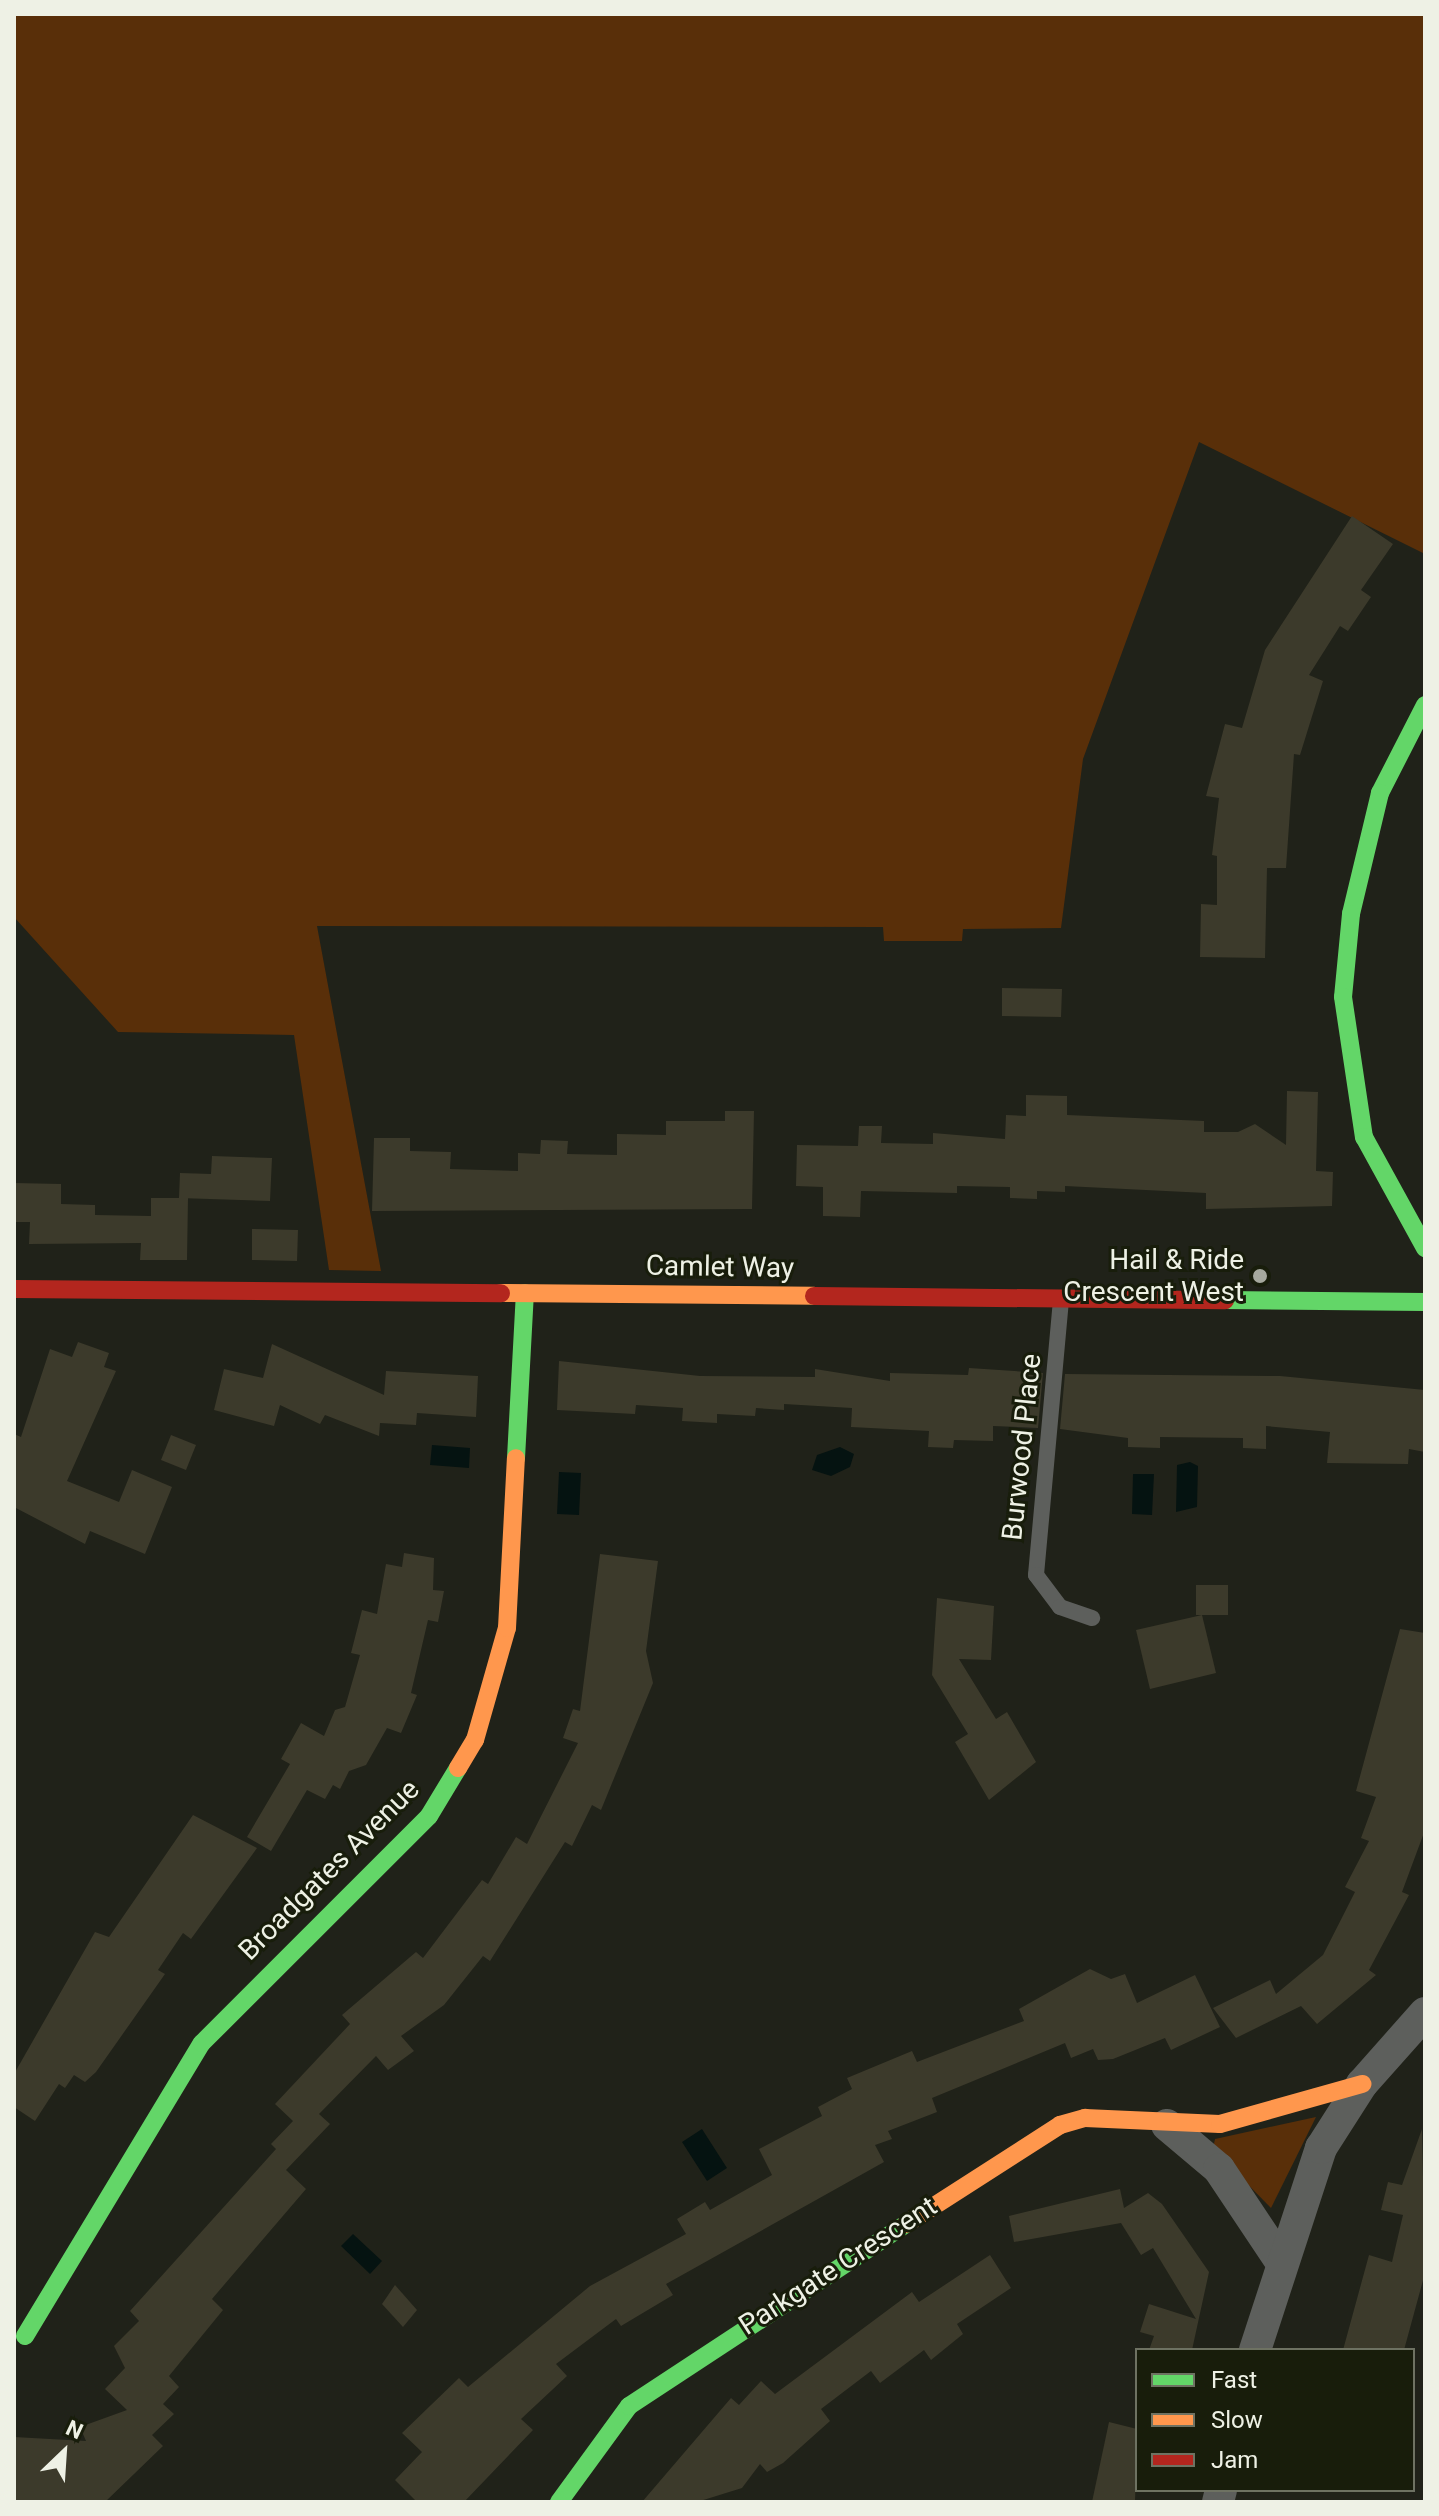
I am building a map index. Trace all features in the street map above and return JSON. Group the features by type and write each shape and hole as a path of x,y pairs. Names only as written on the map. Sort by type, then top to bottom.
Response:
{"street":[{"path":"1425,705 1380,793 1351,914 1343,997 1364,1137 1425,1248"},
{"name":"Camlet Way","path":"14,1289 1425,1302"},
{"name":"Broadgates Avenue","path":"25,2336 202,2043 429,1816 475,1740 507,1628 525,1293"},
{"path":"1256,2348 1279,2259 1321,2148 1362,2084 1425,2013"},
{"name":"Parkgate Crescent","path":"559,2502 629,2406 666,2377 1021,2147 1085,2118 1167,2125 1272,2114 1362,2084"},
{"path":"1167,2125 1228,2179 1279,2259"}],"lane":[{"name":"Burwood Place","path":"1061,1299 1036,1575 1060,1607 1092,1618"}],"shaded area":[{"path":"14,14 1425,14 1425,554 1199,442 1083,759 1061,928 963,929 962,941 884,941 883,927 317,926 381,1271 329,1270 294,1035 118,1032 14,917"},
{"path":"432,1445 470,1448 469,1468 430,1465"},
{"path":"840,1447 854,1454 850,1467 831,1476 812,1470 817,1455"},
{"path":"1190,1462 1198,1466 1197,1507 1176,1512 1177,1465"},
{"path":"559,1472 581,1473 579,1515 557,1514"},
{"path":"1133,1474 1154,1474 1152,1515 1132,1514"},
{"path":"1316,2117 1271,2208 1213,2149 1215,2139"},
{"path":"702,2129 727,2168 707,2181 682,2142"},
{"path":"353,2234 382,2261 370,2274 341,2246"}],"building":[{"path":"1352,516 1393,544 1361,590 1371,597 1348,631 1340,626 1309,675 1323,681 1300,755 1294,754 1286,868 1267,868 1265,958 1200,957 1201,904 1217,905 1217,856 1212,855 1219,798 1206,796 1225,724 1242,728 1265,650"},
{"path":"1002,988 1062,989 1061,1017 1002,1016"},
{"path":"1287,1091 1318,1092 1316,1171 1333,1172 1332,1206 1206,1209 1206,1193 1065,1186 1065,1192 1037,1191 1037,1199 1010,1198 1010,1187 957,1186 957,1193 861,1191 860,1217 823,1216 823,1187 796,1186 797,1145 858,1146 859,1126 882,1126 881,1143 933,1144 933,1133 1005,1139 1006,1115 1026,1116 1026,1095 1067,1096 1067,1115 1204,1121 1204,1132 1238,1132 1255,1124 1286,1145"},
{"path":"725,1111 754,1111 752,1209 372,1211 374,1138 410,1138 410,1151 451,1152 450,1169 518,1171 518,1153 540,1154 541,1140 568,1141 567,1154 617,1155 617,1134 666,1135 666,1121 725,1121"},
{"path":"212,1156 272,1158 270,1201 179,1198 180,1173 211,1174"},
{"path":"14,1183 61,1184 61,1204 95,1205 95,1215 151,1216 151,1198 188,1198 187,1260 140,1260 141,1243 29,1244 30,1222 14,1222"},
{"path":"252,1229 298,1230 297,1261 252,1260"},
{"path":"78,1342 109,1353 104,1367 116,1371 67,1481 119,1502 132,1470 172,1487 145,1554 90,1531 85,1544 14,1507 14,1434 21,1437 50,1349 72,1357"},
{"path":"272,1344 384,1395 386,1371 478,1376 476,1417 417,1413 416,1425 380,1423 379,1436 325,1415 320,1424 280,1405 274,1426 214,1410 224,1369 263,1378"},
{"path":"559,1361 700,1376 815,1377 815,1369 890,1381 890,1373 968,1375 969,1368 1043,1373 1038,1428 993,1426 993,1441 954,1440 953,1448 928,1447 929,1431 851,1427 852,1408 784,1404 784,1410 756,1408 755,1416 717,1414 717,1423 682,1421 683,1408 636,1405 635,1414 557,1410"},
{"path":"1065,1374 1280,1376 1425,1390 1425,1452 1409,1449 1408,1464 1327,1463 1330,1432 1266,1426 1266,1449 1243,1448 1243,1438 1160,1437 1160,1448 1128,1447 1128,1438 1060,1429"},
{"path":"171,1435 196,1445 186,1470 161,1460"},
{"path":"404,1553 434,1558 433,1590 444,1591 438,1622 428,1620 411,1693 417,1695 401,1733 387,1728 366,1765 349,1771 340,1789 333,1785 325,1799 307,1790 271,1851 247,1837 290,1764 281,1759 301,1723 324,1736 335,1710 345,1707 360,1655 351,1653 362,1610 377,1614 386,1564 402,1567"},
{"path":"600,1554 658,1561 646,1651 653,1683 601,1810 592,1805 572,1846 565,1842 490,1961 483,1956 444,2005 401,2036 414,2051 388,2070 376,2056 319,2114 330,2124 286,2170 306,2189 212,2299 223,2310 169,2376 179,2387 163,2404 174,2414 152,2435 163,2446 105,2502 14,2502 14,2437 86,2441 80,2427 127,2410 105,2389 125,2368 114,2346 139,2321 130,2311 276,2149 271,2144 293,2121 275,2104 350,2024 342,2015 416,1952 423,1958 482,1880 488,1884 516,1837 527,1844 578,1743 563,1738 573,1709 580,1711"},
{"path":"1196,1585 1228,1585 1228,1615 1196,1615"},
{"path":"937,1598 994,1606 991,1660 959,1659 996,1719 1007,1712 1036,1762 989,1800 955,1742 968,1734 932,1675"},
{"path":"1202,1615 1216,1673 1150,1689 1136,1630"},
{"path":"1400,1629 1425,1633 1425,1830 1402,1892 1409,1895 1369,1970 1376,1975 1317,2024 1301,2006 1236,2038 1213,2008 1270,1980 1276,1994 1323,1955 1355,1892 1345,1887 1369,1841 1361,1838 1376,1797 1356,1791"},
{"path":"193,1815 257,1848 191,1939 183,1933 158,1970 165,1974 96,2072 85,2082 74,2075 65,2088 59,2084 35,2121 14,2107 14,2074 95,1932 109,1937"},
{"path":"1090,1969 1111,1979 1125,1974 1137,2003 1195,1975 1220,2027 1171,2050 1165,2038 1113,2059 1098,2060 1093,2049 1071,2058 1065,2043 932,2098 937,2112 888,2131 892,2139 875,2145 884,2162 666,2284 673,2295 621,2326 616,2319 556,2364 567,2376 521,2419 533,2430 464,2502 417,2502 395,2480 422,2452 402,2433 459,2378 468,2387 590,2286 686,2234 677,2219 705,2202 710,2210 772,2175 759,2149 822,2116 818,2107 852,2089 847,2078 912,2051 917,2062 1024,2021 1019,2009"},
{"path":"1422,2129 1425,2273 1405,2348 1344,2348 1369,2255 1392,2262 1403,2215 1381,2210 1388,2182 1402,2185"},
{"path":"1120,2189 1124,2208 1148,2193 1162,2204 1209,2272 1192,2348 1150,2348 1154,2336 1140,2332 1149,2304 1196,2319 1153,2248 1141,2255 1121,2223 1014,2242 1009,2216"},
{"path":"990,2255 1011,2288 957,2324 963,2334 931,2360 924,2350 880,2383 871,2371 821,2409 830,2421 783,2463 767,2472 760,2464 742,2488 697,2502 642,2502 731,2398 739,2405 761,2381 775,2394 912,2292 919,2302"},
{"path":"395,2285 417,2310 403,2327 382,2304"},
{"path":"1109,2422 1135,2428 1135,2502 1092,2502"}],"traffic: fast":[{"path":"1425,705 1380,793 1351,914 1343,997 1364,1137 1425,1248"},
{"path":"516,1458 525,1293"},
{"path":"1225,1300 1425,1302"},
{"path":"25,2336 202,2043 429,1816 458,1768"},
{"path":"559,2502 629,2406 906,2224"}],"traffic: slow":[{"path":"501,1293 814,1296"},
{"path":"458,1768 475,1740 507,1628 516,1458"},
{"path":"906,2224 1060,2125 1085,2118 1220,2124 1362,2084"}],"traffic: jam":[{"path":"14,1289 501,1293"},
{"path":"814,1296 1225,1300"}],"place":[{"name":"Hail & Ride Crescent West","path":"1260,1276"}]}
